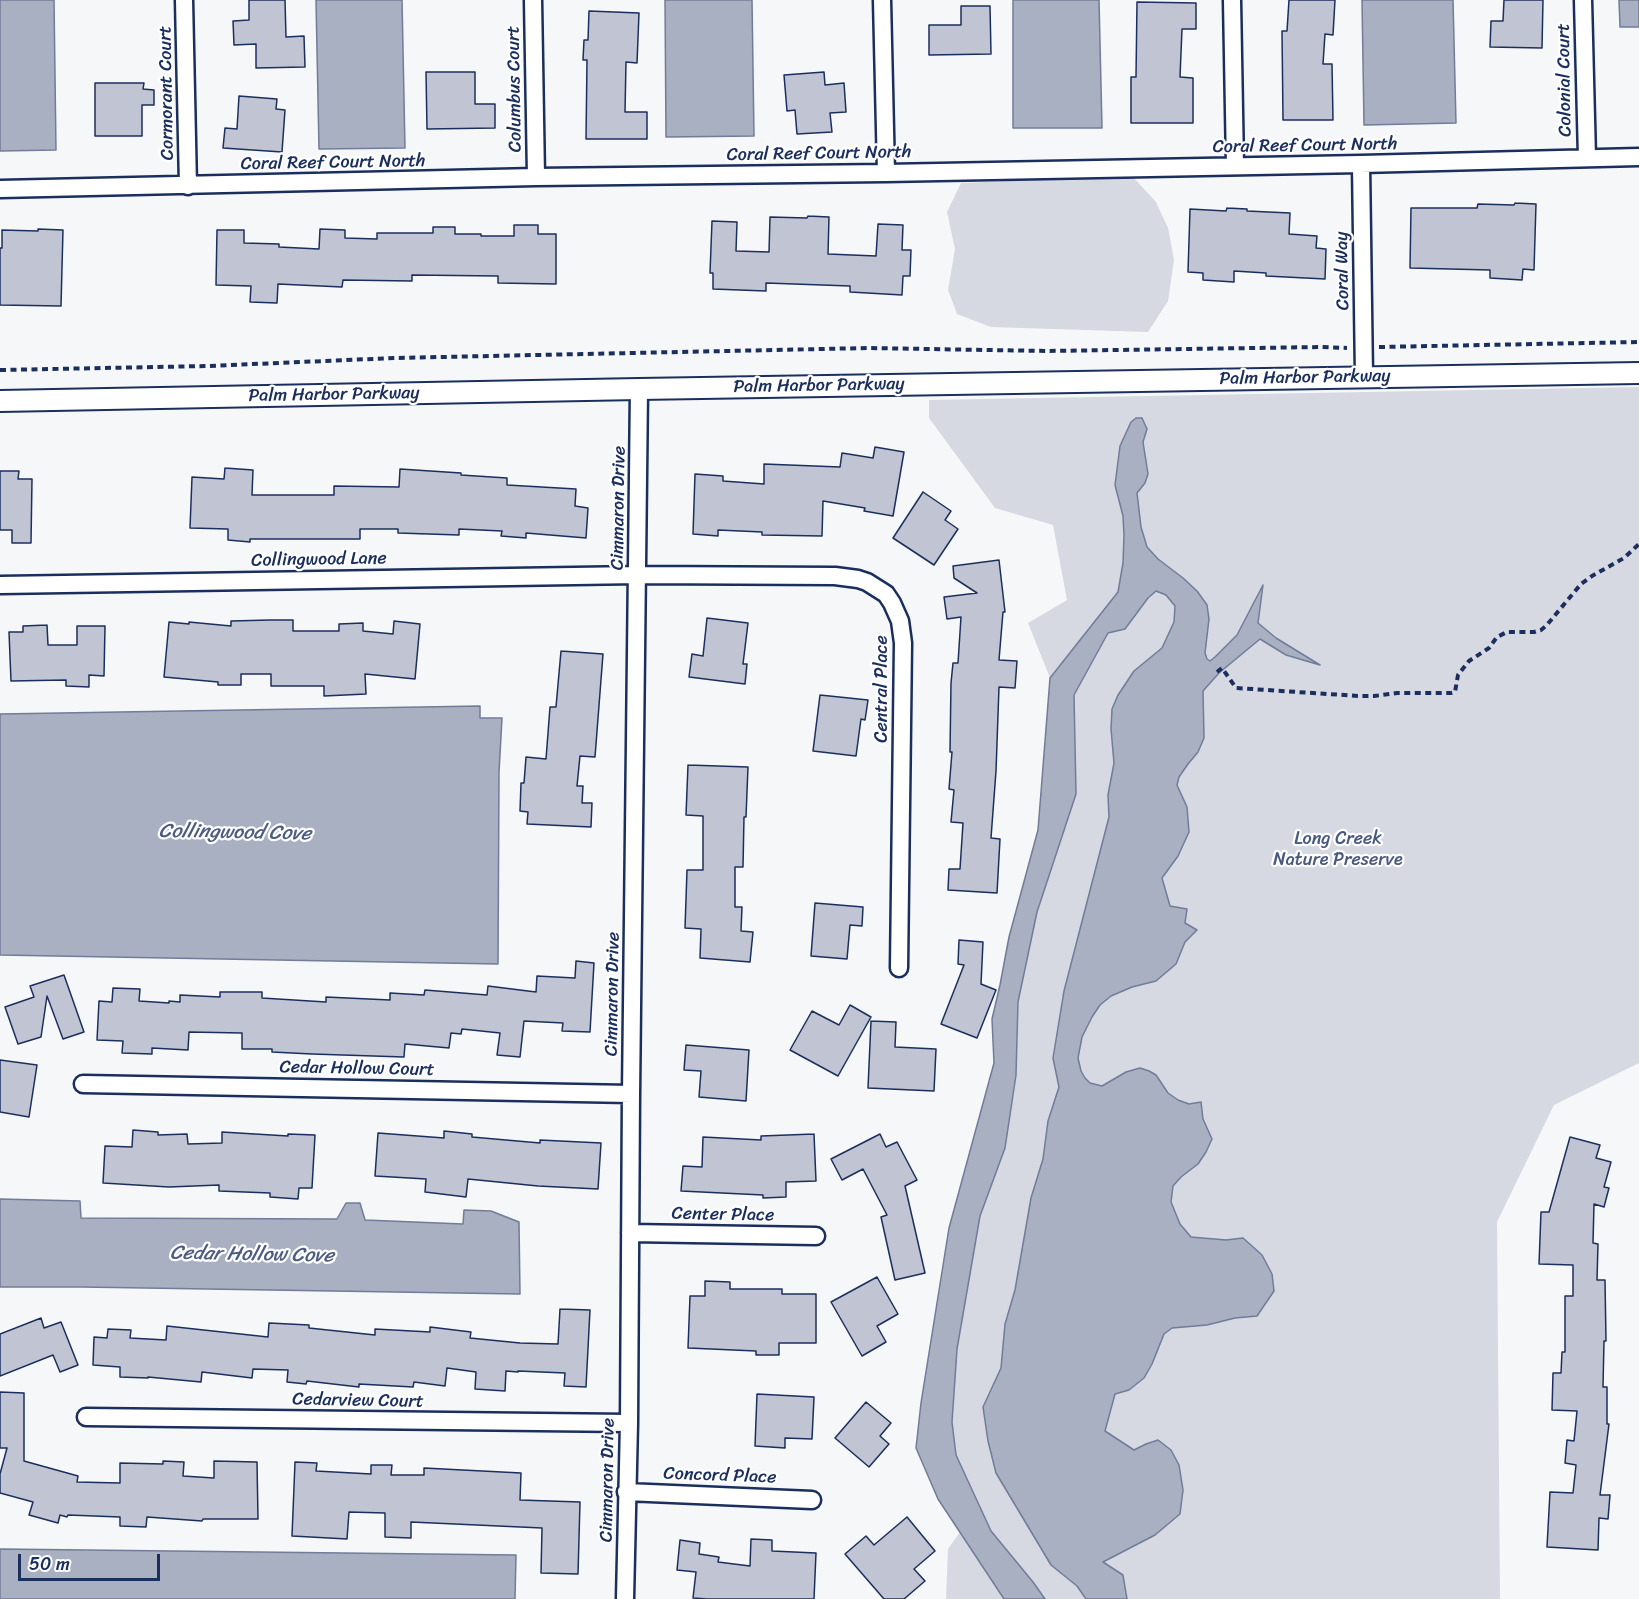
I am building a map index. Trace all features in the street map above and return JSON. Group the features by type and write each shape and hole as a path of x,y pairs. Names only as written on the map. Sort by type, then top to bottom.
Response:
{"street":[{"name":"Cormorant Court","path":"184,0 188,186"},
{"name":"Columbus Court","path":"532,0 536,177"},
{"path":"882,0 886,173"},
{"path":"1232,0 1235,166"},
{"name":"Colonial Court","path":"1582,0 1587,158"},
{"name":"Coral Reef Court North","path":"0,189 536,177 886,173 1639,158"},
{"name":"Coral Way","path":"1361,164 1364,377"},
{"name":"Palm Harbor Parkway","path":"0,401 1639,373"},
{"name":"Cimmaron Drive","path":"625,1599 629,1423 639,389"},
{"name":"Collingwood Lane","path":"0,585 638,574"},
{"name":"Central Place","path":"638,574 847,577 867,582 886,594 892,603 900,621 904,659 899,968"},
{"name":"Cedar Hollow Court","path":"83,1084 631,1094"},
{"name":"Center Place","path":"630,1233 816,1236"},
{"name":"Cedarview Court","path":"86,1417 629,1423"},
{"name":"Concord Place","path":"626,1492 812,1500"}],"path":[{"path":"1385,346 1639,342"},
{"path":"0,370 208,366 428,357 869,348 1047,351 1322,347 1343,349"},
{"path":"1217,672 1222,668 1236,688 1359,696 1455,692 1458,675 1469,661 1488,648 1497,637 1507,632 1541,630 1581,584 1624,558 1639,544"}],"green space":[{"path":"1132,176 1156,202 1168,228 1174,260 1168,301 1148,332 991,327 957,314 948,290 955,249 947,212 961,183"},
{"name":"Long Creek Nature Preserve","path":"1639,387 1639,1063 1554,1105 1497,1222 1500,1599 1127,1599 1123,1575 1102,1562 1126,1549 1145,1444 1134,1450 1104,1431 1115,1394 1129,1390 1152,1364 1164,1334 1172,1328 1207,1325 1235,1318 1257,1316 1243,1238 1226,1240 1191,1237 1180,1224 1171,1202 1173,1186 1190,1170 1059,1084 1015,1290 1005,1324 1001,1368 983,1407 996,1473 1051,1565 1077,1586 1086,1599 1045,1599 991,1531 956,1455 952,1422 957,1349 980,1216 1005,1148 1016,1075 1016,1070 992,1019 1009,937 1038,830 1050,678 1028,623 1067,600 1053,525 995,508 929,418 929,400"},
{"path":"960,1532 1004,1599 946,1599 948,1549"}],"water":[{"path":"0,0 54,0 56,150 0,151"},
{"path":"316,0 402,0 405,148 319,149"},
{"path":"665,0 752,0 754,136 666,137"},
{"path":"1013,0 1099,0 1102,128 1013,128"},
{"path":"1362,0 1453,0 1456,123 1364,125"},
{"path":"1619,0 1639,0 1639,27 1620,27"},
{"path":"1136,418 1142,418 1147,429 1143,442 1148,474 1145,483 1137,493 1141,527 1147,547 1197,591 1207,605 1209,619 1205,653 1207,659 1210,661 1215,657 1237,635 1263,585 1258,623 1276,638 1320,665 1286,655 1260,639 1219,673 1203,691 1204,738 1198,752 1179,777 1177,785 1187,807 1189,832 1178,856 1162,878 1170,906 1187,909 1185,923 1197,930 1185,942 1176,964 1156,981 1132,987 1111,996 1100,1005 1082,1037 1078,1058 1081,1071 1090,1083 1102,1086 1126,1072 1140,1068 1156,1075 1168,1093 1178,1100 1189,1104 1201,1102 1203,1119 1212,1139 1198,1164 1173,1186 1171,1202 1180,1224 1191,1237 1226,1240 1243,1238 1262,1255 1272,1274 1274,1291 1257,1316 1235,1318 1207,1325 1172,1328 1164,1334 1144,1378 1129,1390 1115,1394 1105,1431 1134,1450 1158,1440 1171,1450 1179,1465 1183,1490 1180,1514 1155,1535 1103,1562 1123,1575 1127,1599 1086,1599 1077,1586 1051,1565 996,1473 983,1407 1001,1368 1005,1324 1015,1290 1031,1198 1043,1159 1048,1121 1059,1087 1053,1058 1064,991 1109,817 1108,795 1114,763 1112,709 1118,695 1134,671 1162,648 1174,622 1175,606 1166,595 1156,591 1125,629 1108,633 1074,695 1076,794 1037,912 1018,1002 1016,1075 1005,1148 980,1216 957,1349 952,1422 956,1455 991,1531 1045,1599 1004,1599 938,1499 916,1448 921,1403 949,1228 994,1063 992,1019 1009,937 1038,830 1050,678 1118,592 1123,563 1124,535 1123,516 1115,485 1120,446 1131,422"},
{"name":"Collingwood Cove","path":"480,706 480,718 502,718 499,772 498,964 0,955 0,714"},
{"name":"Cedar Hollow Cove","path":"0,1199 80,1201 81,1218 337,1219 346,1203 360,1203 365,1220 463,1224 464,1210 491,1211 519,1222 520,1294 0,1287"},
{"path":"0,1549 516,1555 515,1599 0,1599"}],"building":[{"path":"249,0 285,0 286,37 304,36 305,67 256,68 256,44 234,45 233,21 249,20"},
{"path":"1289,0 1335,0 1333,35 1325,34 1323,64 1332,64 1333,120 1283,120 1282,31 1287,31"},
{"path":"1504,0 1543,0 1542,48 1490,47 1491,21 1503,21"},
{"path":"1137,2 1196,3 1196,29 1182,29 1180,77 1193,78 1193,123 1131,123 1131,77 1136,77"},
{"path":"961,6 990,6 991,54 929,55 929,25 961,25"},
{"path":"589,11 639,13 637,63 626,62 625,112 647,112 647,139 586,139 587,60 583,60 584,40 588,40"},
{"path":"426,72 475,72 475,104 495,104 495,128 427,129"},
{"path":"824,72 825,85 844,83 846,112 830,113 832,132 797,134 795,110 787,111 784,75"},
{"path":"95,83 144,83 143,89 154,90 154,105 142,105 142,136 95,136"},
{"path":"239,96 277,99 276,109 285,110 282,152 223,148 225,128 237,129"},
{"path":"1515,203 1536,204 1534,270 1523,269 1522,280 1490,278 1490,270 1410,268 1411,208 1477,208 1478,204 1514,205"},
{"path":"1227,208 1290,213 1289,234 1317,236 1316,248 1326,249 1325,279 1266,276 1266,273 1234,271 1234,282 1203,280 1203,273 1188,272 1190,209 1226,211"},
{"path":"808,216 829,217 828,254 876,256 878,224 903,225 902,250 911,250 910,276 903,276 902,295 850,292 850,286 766,283 766,291 713,289 713,273 710,273 712,221 737,222 736,251 769,252 770,217 807,218"},
{"path":"514,225 538,225 538,234 556,234 556,284 498,283 498,276 412,275 412,281 343,280 342,287 278,284 277,303 250,302 251,286 216,285 217,230 244,230 244,243 319,249 320,229 345,230 345,238 377,239 377,233 433,233 433,227 455,227 455,234 514,236"},
{"path":"38,229 63,230 61,306 0,305 2,230 38,231"},
{"path":"875,447 904,452 893,516 864,511 865,508 823,501 822,536 762,535 762,532 718,530 718,536 693,534 695,474 723,476 723,481 764,484 764,464 840,467 842,453 873,458"},
{"path":"225,468 253,470 252,495 334,495 334,486 399,487 400,469 507,478 507,485 576,489 575,506 588,508 586,538 526,533 526,538 501,536 502,531 459,529 459,535 398,533 398,529 360,529 360,539 250,539 250,542 228,540 228,529 190,528 192,477 224,479"},
{"path":"0,471 19,471 18,479 32,479 31,543 12,543 12,530 0,530"},
{"path":"923,492 951,511 945,520 958,529 934,565 893,538"},
{"path":"999,560 1005,612 1003,612 999,660 1017,661 1015,688 999,687 991,838 1000,839 997,893 948,890 949,869 960,869 963,823 951,822 954,790 949,789 952,752 950,752 951,683 953,663 958,663 961,617 947,619 944,597 977,593 954,578 953,566"},
{"path":"707,618 748,623 743,664 747,664 745,684 689,677 692,654 703,656"},
{"path":"293,620 293,631 339,631 339,624 363,623 363,631 393,634 394,621 420,624 415,679 365,674 366,694 324,696 324,686 271,686 271,674 241,674 241,685 218,685 218,682 164,677 169,622 231,626 231,621"},
{"path":"47,625 48,645 77,645 77,626 105,626 104,676 89,675 89,687 66,686 66,680 11,681 9,632 23,632 23,626"},
{"path":"561,651 603,654 595,757 580,756 577,786 583,786 582,803 592,803 591,827 527,824 528,812 520,811 521,783 524,783 526,757 546,759 550,707 556,707"},
{"path":"820,695 868,700 865,720 861,719 856,756 813,751"},
{"path":"688,765 748,767 743,867 735,867 735,907 742,907 741,931 753,932 750,962 700,958 701,929 685,928 687,870 703,870 703,816 686,815"},
{"path":"815,903 863,907 862,926 850,925 847,959 811,956"},
{"path":"959,940 983,942 981,984 996,990 977,1038 941,1024 964,965 958,964"},
{"path":"576,961 594,963 590,1032 562,1031 563,1023 524,1021 520,1057 497,1055 500,1033 462,1029 461,1034 451,1033 449,1048 405,1044 404,1057 242,1049 242,1033 189,1032 188,1050 152,1048 152,1054 122,1053 123,1041 97,1040 99,1001 112,1002 113,988 140,989 139,1001 169,1003 169,1001 180,1002 180,995 220,997 220,992 262,992 262,998 326,1002 326,997 390,1000 390,993 424,995 425,990 487,995 488,986 536,992 537,976 575,978"},
{"path":"64,975 84,1032 63,1039 47,996 41,1037 18,1044 5,1007 34,997 30,986"},
{"path":"850,1005 871,1017 838,1076 790,1050 812,1011 839,1025"},
{"path":"871,1021 896,1022 895,1047 936,1049 934,1091 868,1088"},
{"path":"686,1045 749,1050 746,1101 699,1097 701,1071 684,1070"},
{"path":"0,1060 37,1065 29,1117 0,1112"},
{"path":"133,1130 158,1132 158,1135 187,1134 188,1144 222,1143 222,1132 288,1136 288,1134 315,1135 312,1188 299,1188 298,1199 270,1197 270,1193 219,1191 219,1185 169,1187 103,1183 105,1146 132,1147"},
{"path":"444,1131 472,1134 472,1137 540,1143 540,1140 601,1143 598,1189 468,1179 466,1197 425,1192 426,1179 375,1176 378,1133 444,1138"},
{"path":"814,1134 816,1181 786,1182 786,1197 763,1198 763,1195 681,1191 683,1166 702,1167 703,1137 761,1140 761,1136"},
{"path":"880,1134 886,1147 897,1142 917,1180 905,1186 925,1273 895,1280 881,1217 887,1215 863,1169 842,1180 831,1159"},
{"path":"1570,1137 1600,1145 1596,1158 1611,1162 1604,1187 1609,1188 1604,1207 1594,1204 1593,1243 1598,1244 1597,1280 1605,1280 1606,1341 1604,1341 1603,1387 1607,1387 1607,1424 1609,1424 1600,1495 1610,1495 1608,1519 1599,1518 1598,1550 1547,1547 1550,1492 1573,1493 1576,1465 1565,1463 1567,1440 1574,1441 1577,1411 1552,1410 1553,1373 1561,1373 1562,1352 1565,1352 1565,1296 1573,1296 1573,1265 1539,1264 1541,1212 1549,1212"},
{"path":"877,1277 898,1314 877,1326 886,1342 862,1356 831,1302"},
{"path":"705,1281 730,1282 730,1289 782,1289 782,1294 816,1294 816,1343 779,1343 779,1355 756,1355 756,1351 688,1348 690,1296 705,1296"},
{"path":"560,1309 590,1310 586,1387 564,1386 565,1373 506,1371 505,1391 475,1389 476,1372 447,1368 445,1386 414,1382 413,1387 359,1384 359,1387 307,1381 306,1384 287,1382 288,1370 253,1369 252,1378 202,1372 201,1382 120,1377 120,1367 93,1365 94,1337 107,1338 108,1329 131,1330 130,1338 166,1340 167,1326 268,1337 269,1323 309,1325 309,1328 375,1335 375,1329 430,1332 430,1327 471,1332 470,1338 558,1344"},
{"path":"41,1318 44,1328 61,1322 78,1365 60,1372 53,1355 0,1376 0,1334"},
{"path":"0,1392 24,1393 24,1461 78,1476 77,1482 120,1483 120,1463 184,1462 183,1476 214,1478 214,1461 257,1462 258,1519 203,1519 202,1521 147,1517 146,1527 120,1526 120,1517 60,1515 58,1523 29,1515 33,1502 0,1493 0,1474 7,1448 0,1448"},
{"path":"757,1394 814,1397 812,1439 785,1438 785,1448 755,1446"},
{"path":"866,1402 891,1423 880,1436 889,1444 869,1467 835,1438"},
{"path":"295,1462 317,1463 316,1471 371,1474 371,1465 392,1465 391,1475 424,1475 424,1468 521,1473 520,1500 580,1502 578,1574 541,1573 542,1528 411,1522 411,1538 385,1537 385,1513 349,1512 347,1539 292,1536"},
{"path":"907,1517 935,1551 914,1569 925,1581 904,1599 884,1599 845,1554 866,1536 874,1545"},
{"path":"751,1539 772,1540 772,1551 816,1553 814,1599 693,1598 696,1572 677,1570 680,1540 700,1543 699,1554 719,1557 718,1562 750,1566"}]}
